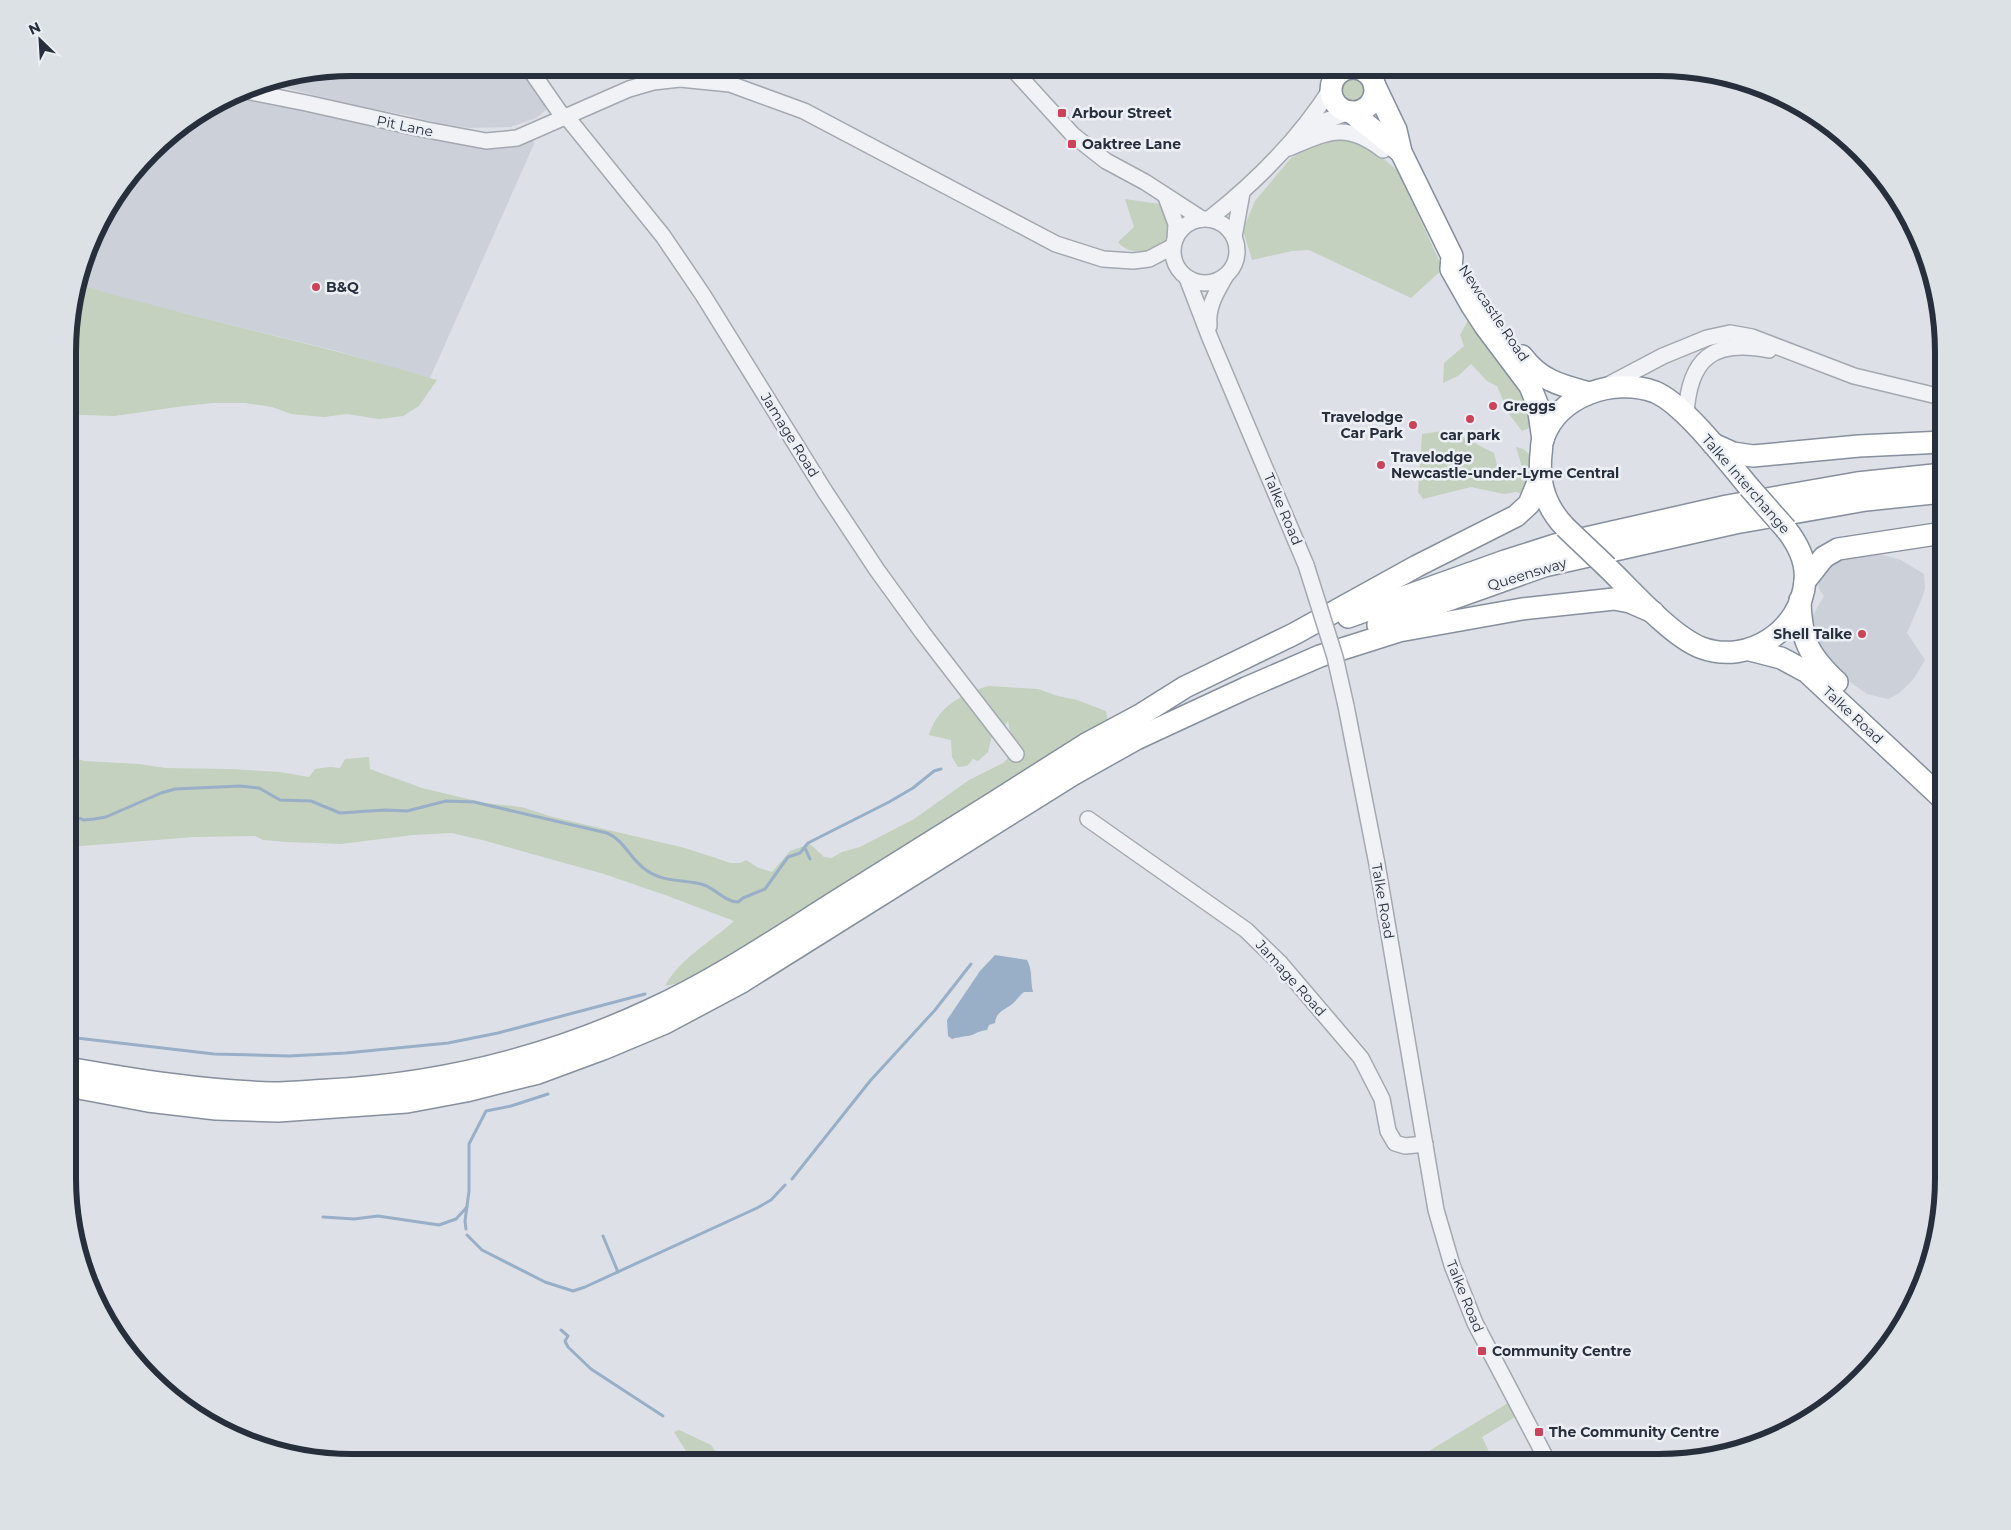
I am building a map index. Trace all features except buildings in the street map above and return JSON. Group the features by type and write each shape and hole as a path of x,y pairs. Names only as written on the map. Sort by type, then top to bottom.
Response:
{"highway":[{"path":"1331,80 1332,96 1337,105 1350,112 1363,110 1371,102 1375,91 1368,76"},
{"name":"Newcastle Road","path":"1369,76 1396,130 1401,152 1452,256 1451,269 1485,326 1536,396 1542,440"},
{"name":"Newcastle Road","path":"1350,112 1401,152"},
{"name":"Newcastle Road","path":"1452,256 1463,263 1499,326 1536,372 1552,382 1593,392"},
{"name":"Talke Interchange","path":"1626,387 1650,391 1665,397 1686,415 1795,541 1802,558 1803,590 1786,625 1772,638 1750,650 1718,652 1702,648 1684,638 1653,612 1565,527 1548,504 1540,477 1542,440 1556,418 1566,407 1593,392 1609,388 1626,387"},
{"path":"1711,443 1733,453 1753,456 1859,446 1935,442"},
{"name":"Queensway","path":"1142,714 1254,658 1366,610 1555,545 1727,506 1856,483 1935,475"},
{"path":"76,1069 134,1080 209,1090 275,1093 356,1088 423,1081 532,1055 596,1033 651,1010 724,971 1086,744 1142,714 1185,687 1294,634 1417,566 1516,516 1529,504 1540,477"},
{"name":"Queensway","path":"1136,739 1190,709 1290,661 1433,604 1544,566 1735,523 1866,500 1935,493"},
{"path":"1803,590 1818,562 1838,549 1935,534"},
{"name":"Talke Road","path":"1803,590 1802,634 1814,658 1837,682 1935,773"},
{"path":"76,1088 148,1101 216,1109 278,1111 406,1102 466,1091 538,1073 665,1023 740,983 1064,780 1136,739 1320,656 1399,631 1522,609 1578,602 1614,600 1630,602 1653,612"},
{"name":"Talke Road","path":"1750,650 1781,658 1807,672 1935,792"}],"street":[{"name":"Jamage Road","path":"535,76 564,116 663,236 703,296 824,490 878,570 922,632 1016,754"},
{"path":"1019,76 1073,134 1106,161 1206,219 1218,222 1226,227 1234,237 1237,247 1237,258 1233,268 1225,276 1209,283 1200,283 1149,258"},
{"path":"564,116 629,89 653,82 680,79 730,84 804,111 1056,244 1102,259 1132,261 1149,258 1174,243 1181,230 1188,224 1206,219 1242,193 1303,129 1331,80"},
{"name":"Pit Lane","path":"257,93 306,102 426,130 486,141 517,138 564,116"},
{"path":"1303,129 1350,112"},
{"path":"1282,151 1320,135 1341,131 1358,134 1369,140 1413,175"},
{"path":"1234,237 1242,193"},
{"path":"1166,197 1176,224 1174,257 1183,274"},
{"name":"Talke Road","path":"1183,274 1306,565 1335,657 1377,864 1436,1210 1464,1298 1505,1383 1544,1454"},
{"name":"Talke Road","path":"1210,338 1208,314 1213,299 1225,276"},
{"path":"1593,392 1663,356 1707,338 1730,333 1752,337 1854,376 1935,395"},
{"path":"1686,415 1687,395 1694,373 1703,360 1716,352 1734,346 1755,347 1800,356"},
{"name":"Jamage Road","path":"1088,819 1246,930 1281,964 1361,1058 1382,1099 1388,1131 1395,1143 1405,1146 1425,1144"}],"shaded area":[{"path":"352,76 526,76 540,93 547,109 536,118 511,127 469,128 352,105 279,86 316,79"},
{"path":"257,93 473,139 532,132 534,144 430,378 337,351 134,301 85,286 97,246 113,214 133,184 170,145 214,113 246,97"},
{"path":"1861,549 1901,560 1924,574 1925,588 1907,633 1925,660 1913,680 1898,694 1888,699 1867,694 1844,678 1819,652 1810,626 1813,615 1824,596 1819,589 1818,577 1838,557"}],"green space":[{"path":"1347,76 1359,76 1367,84 1367,96 1359,104 1347,104 1339,96 1339,84"},
{"path":"1341,137 1366,144 1398,171 1443,269 1411,298 1309,250 1292,251 1252,260 1243,230 1255,201 1291,158 1324,141"},
{"path":"1125,199 1167,205 1170,239 1161,250 1132,251 1118,242 1134,227"},
{"path":"85,286 348,354 437,380 419,406 403,416 379,419 347,414 324,417 291,414 272,407 245,403 213,403 115,416 76,416 76,352 79,316"},
{"path":"1471,315 1521,382 1534,426 1522,431 1509,414 1497,386 1487,381 1471,364 1458,376 1443,383 1444,363 1464,346 1460,335"},
{"path":"1449,430 1494,453 1500,477 1523,470 1516,447 1524,450 1531,460 1532,466 1529,496 1516,492 1504,494 1471,487 1423,499 1418,492 1422,434"},
{"path":"988,686 1038,689 1077,700 1106,711 1108,721 964,808 801,914 695,975 676,984 665,986 671,976 687,959 734,921 604,874 482,840 451,833 413,835 341,844 263,840 255,836 194,837 76,846 76,758 84,761 139,764 165,768 280,772 309,777 315,769 340,768 345,759 369,757 370,769 422,788 485,803 522,807 553,817 685,848 731,863 740,863 746,860 759,868 772,872 790,851 810,844 824,857 831,858 842,852 860,847 914,819 969,780 1003,763 1009,757 1012,744 1008,721 1004,727 993,732 988,752 978,761 973,759 967,766 958,767 952,757 951,740 929,735 933,725 944,709 969,693"},
{"path":"1508,1403 1515,1417 1482,1437 1490,1454 1424,1454"},
{"path":"679,1430 711,1445 717,1454 688,1454 674,1432"}],"water":[{"path":"995,955 1027,960 1033,992 1024,992 999,1014 995,1023 989,1025 987,1030 952,1039 948,1036 947,1020 980,971"}],"waterway":[{"path":"76,817 84,820 106,817 161,793 175,789 240,786 259,788 280,800 311,801 340,813 385,810 407,811 446,801 474,802 607,833 618,840 641,866 653,874 667,879 704,885 725,898 738,902 765,889 788,857 800,853 808,843 889,802 913,788 934,771 941,769"},
{"path":"805,848 810,859"},
{"path":"792,1179 870,1081 935,1010 971,964"},
{"path":"76,1038 214,1054 289,1056 346,1053 448,1043 498,1033 645,994"},
{"path":"466,1229 465,1221 469,1191 469,1144 486,1111 511,1106 548,1094"},
{"path":"467,1235 482,1250 545,1282 573,1291 757,1208 771,1200 785,1185"},
{"path":"323,1217 354,1219 378,1216 439,1225 456,1219 467,1207"},
{"path":"603,1236 618,1272"},
{"path":"561,1330 568,1336 565,1341 568,1347 591,1369 663,1416"}],"place":[{"name":"Arbour Street","path":"1062,113"},
{"name":"Oaktree Lane","path":"1072,144"},
{"name":"B&Q","path":"316,287"},
{"name":"Greggs","path":"1493,406"},
{"name":"car park","path":"1470,419"},
{"name":"Travelodge Car Park","path":"1413,425"},
{"name":"Travelodge Newcastle-under-Lyme Central","path":"1381,465"},
{"name":"Shell Talke","path":"1862,634"},
{"name":"Community Centre","path":"1482,1351"},
{"name":"The Community Centre","path":"1539,1432"}]}
